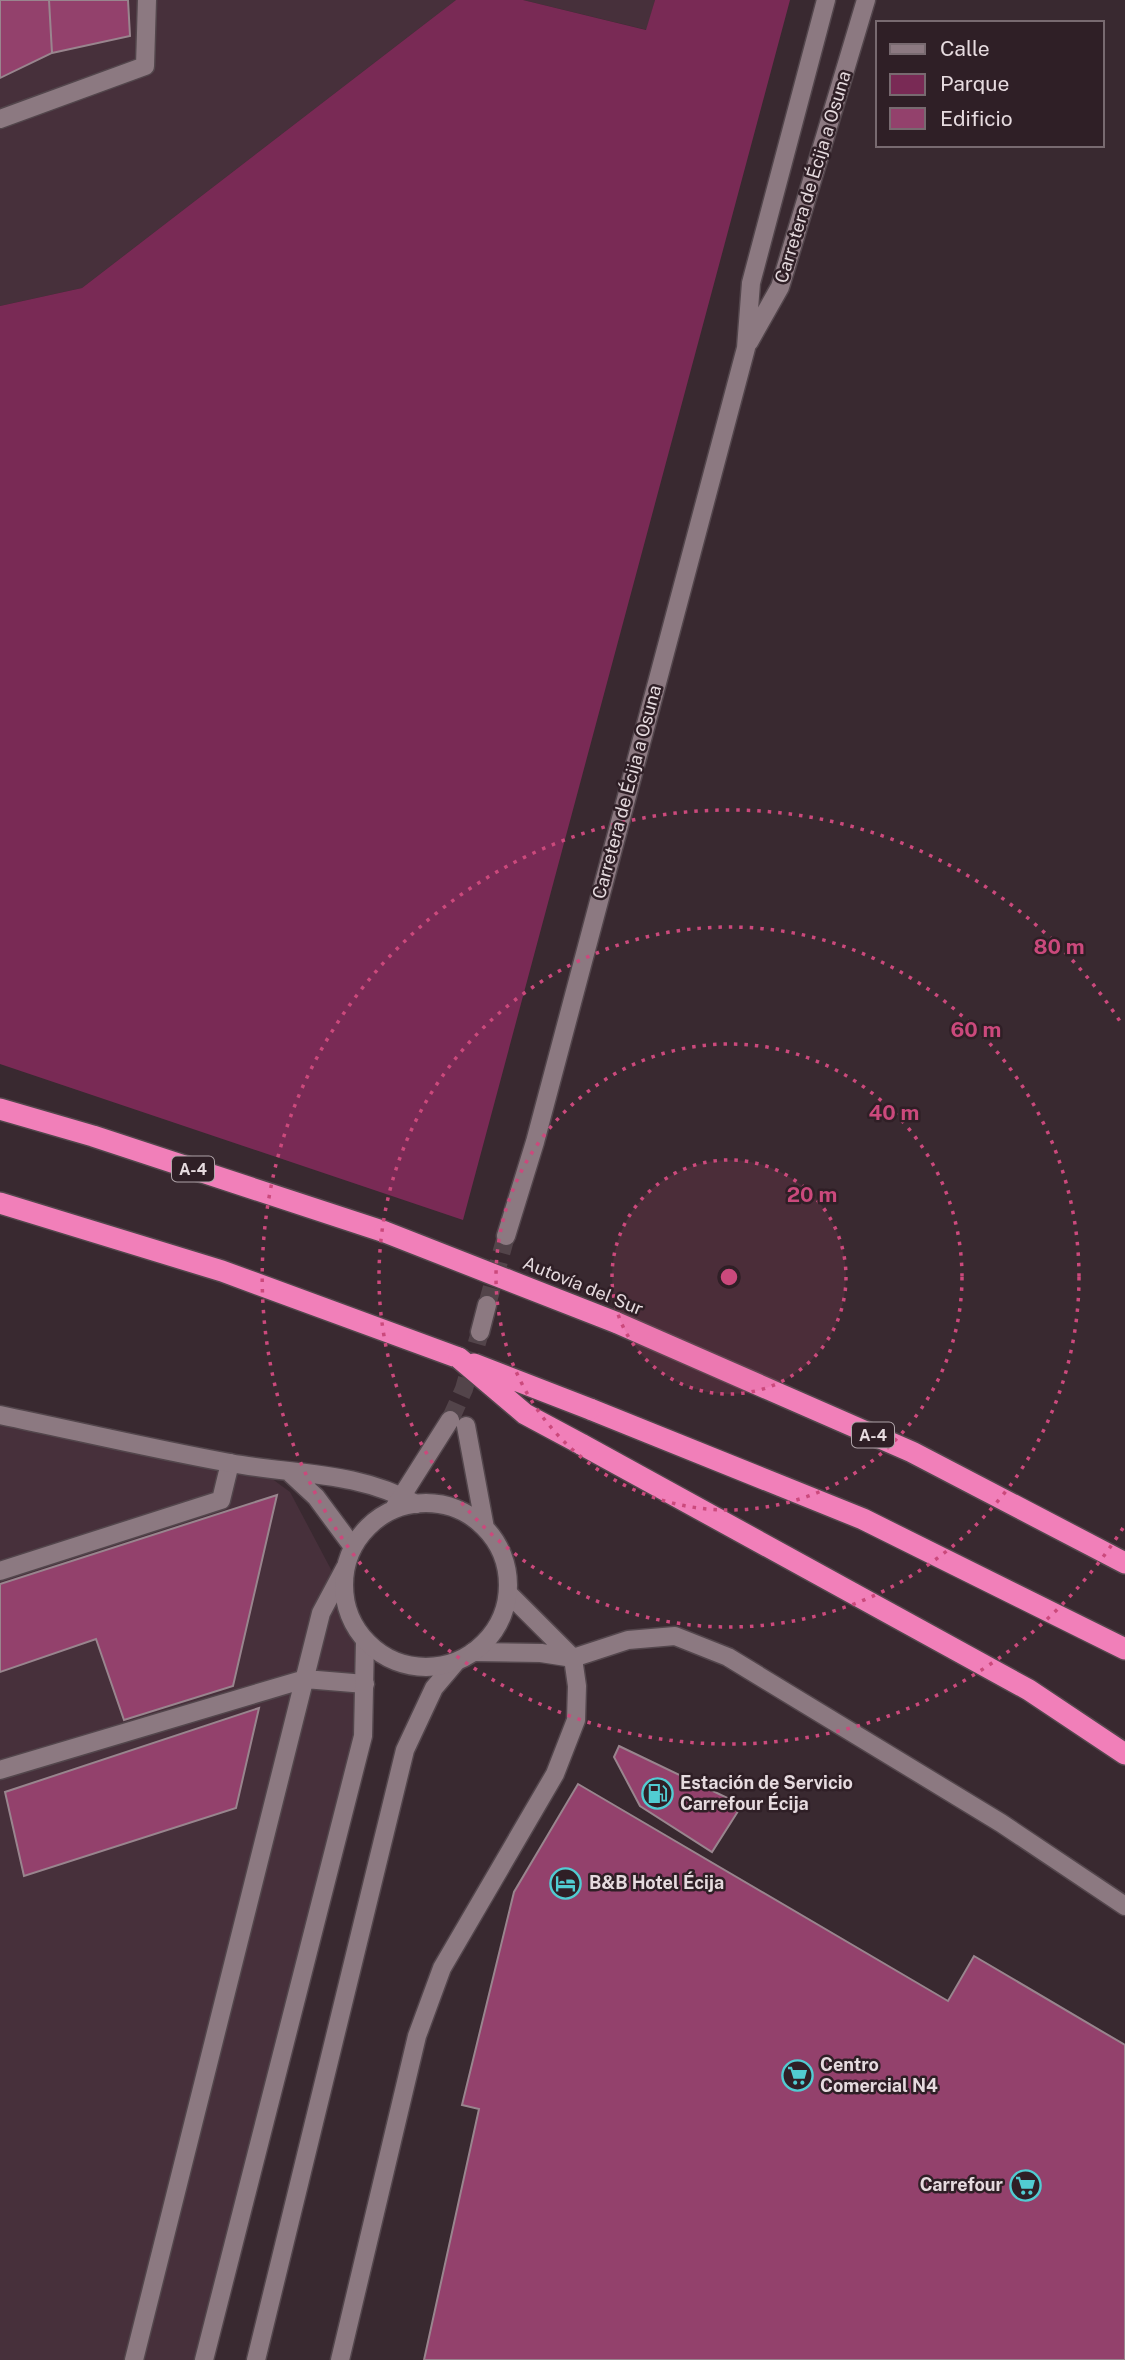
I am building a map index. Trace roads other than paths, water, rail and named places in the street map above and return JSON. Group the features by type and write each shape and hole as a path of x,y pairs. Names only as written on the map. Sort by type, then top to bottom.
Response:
{"highway":[{"name":"Autovía del Sur","path":"0,1109 93,1136 385,1233 615,1322 912,1452 1125,1563"},
{"path":"0,1203 222,1271 590,1409 863,1519 1125,1649"},
{"path":"459,1358 525,1414 1028,1690 1125,1754"}],"street":[{"path":"0,119 145,66 147,0"},
{"name":"Carretera de Écija a Osuna","path":"506,1236 535,1142 746,348 751,283 826,0"},
{"name":"Carretera de Écija a Osuna","path":"746,348 780,288 867,3"},
{"path":"480,1332 487,1305"},
{"path":"0,1415 230,1463 289,1472 322,1472 387,1488 404,1503 442,1504 465,1513 485,1528 498,1547 506,1569 508,1593 503,1616 491,1636 473,1652 456,1662 432,1668 408,1666 384,1657 365,1641 350,1619 344,1594 345,1568"},
{"path":"134,2360 321,1612 353,1547 369,1525 404,1503 458,1423 485,1528"},
{"path":"0,1571 221,1500 230,1463"},
{"path":"289,1472 316,1497 353,1547"},
{"path":"340,2360 417,2036 442,1968 555,1774 576,1720 577,1686 573,1658 508,1593"},
{"path":"473,1652 541,1653 573,1658 628,1640 675,1636 728,1657 1001,1823 1125,1906"},
{"path":"204,2360 363,1736 365,1641"},
{"path":"256,2360 405,1750 434,1688 456,1662"},
{"path":"0,1770 305,1679 365,1684"}],"tunnel":[{"path":"487,1305 506,1236"},
{"path":"450,1420 464,1389 480,1332"}],"place":[{"name":"Estación de Servicio Carrefour Écija","path":"657,1793"},
{"name":"B&B Hotel Écija","path":"566,1883"},
{"name":"Centro Comercial N4","path":"797,2075"},
{"name":"Carrefour","path":"1026,2185"}]}
